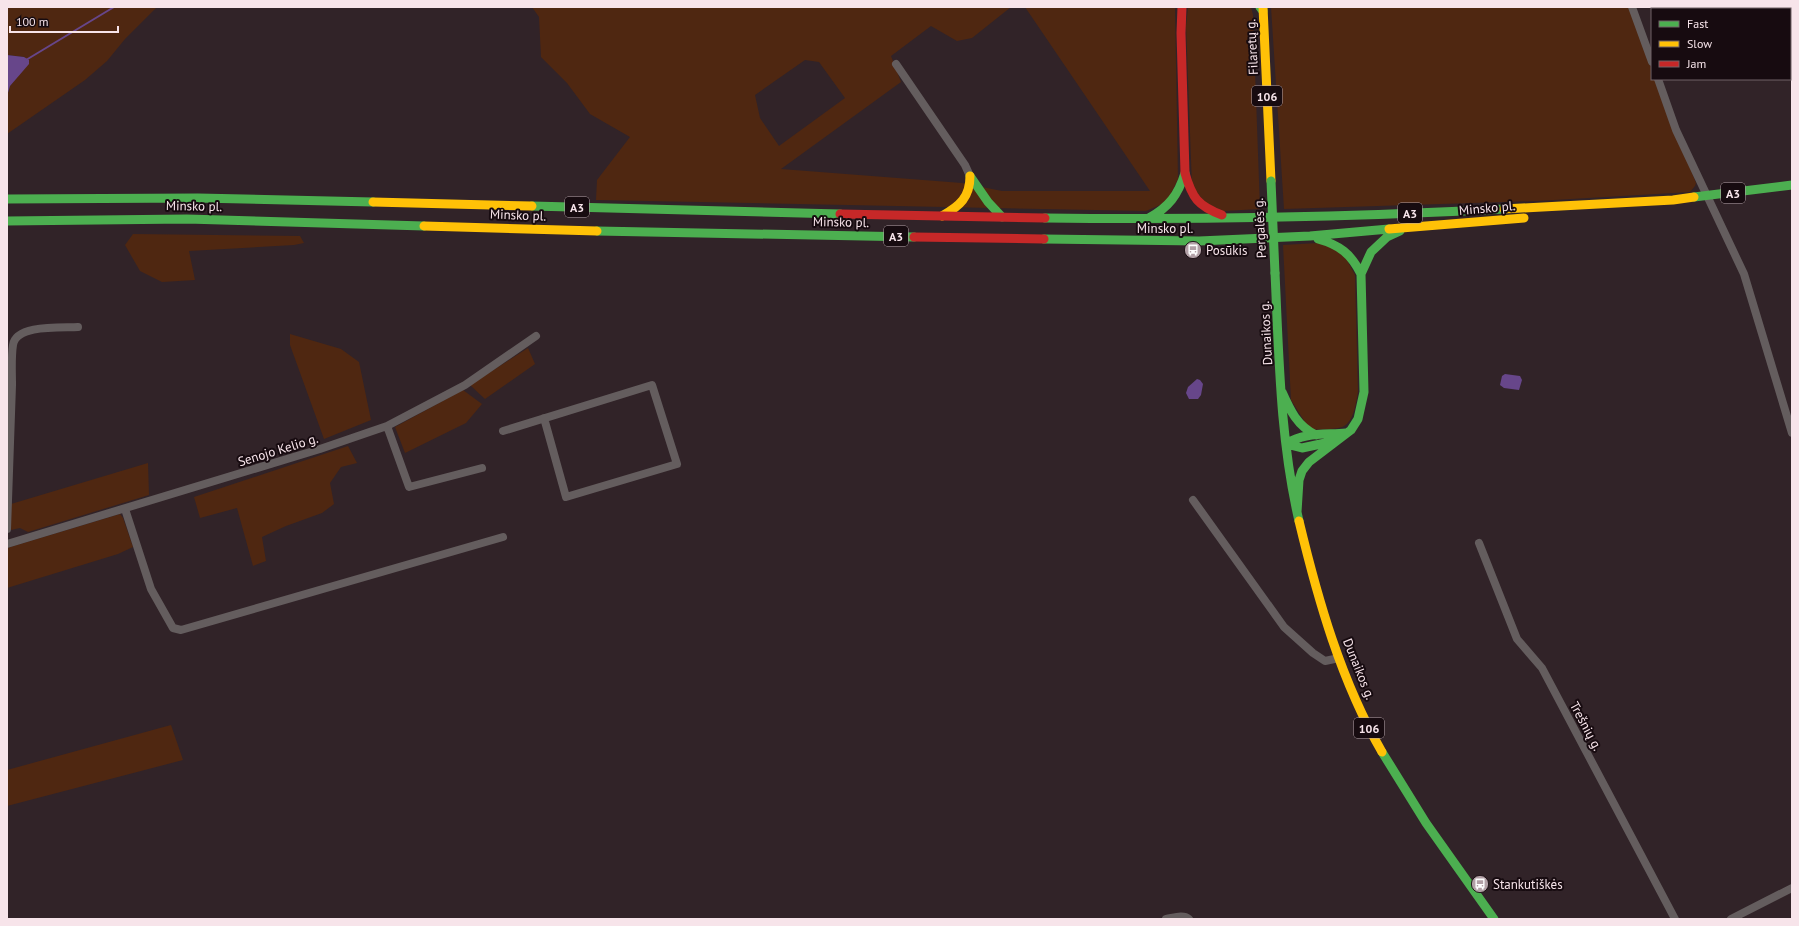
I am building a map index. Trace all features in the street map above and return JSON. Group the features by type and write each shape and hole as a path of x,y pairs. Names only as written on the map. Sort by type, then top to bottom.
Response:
{"main road":[{"path":"1182,7 1181,33 1184,173 1190,192 1198,203 1204,208 1228,217"},
{"name":"Filaretų g.","path":"1262,8 1271,181"},
{"path":"1146,219 1168,208 1173,202 1178,194 1184,173"},
{"path":"942,216 962,204 969,192 970,176"},
{"path":"970,176 988,202 1002,217"},
{"name":"Pergalės g.","path":"1271,181 1275,273"},
{"name":"Minsko pl.","path":"7,221 187,219 601,231 1199,241 1310,236 1404,229 1627,208 1673,200 1792,186"},
{"name":"Minsko pl.","path":"7,200 68,198 198,198 942,216 1146,219 1442,212 1673,200"},
{"path":"1298,512 1299,480 1302,471 1320,453 1346,433 1358,419 1363,403 1362,274 1371,252 1378,244 1404,229"},
{"path":"1310,236 1334,243 1343,248 1353,257 1362,274"},
{"name":"Dunaikos g.","path":"1275,273 1282,392"},
{"path":"1282,392 1291,412 1300,426 1306,432 1316,435"},
{"name":"106","path":"1282,392 1286,444"},
{"path":"1286,444 1297,438 1346,433"},
{"path":"1286,444 1295,448 1302,448 1337,441"},
{"name":"Dunaikos g.","path":"1286,444 1298,512 1318,594 1338,658 1366,722 1402,786 1424,821 1494,919"}],"street":[{"path":"1632,7 1651,59"},
{"path":"896,64 965,165 970,176"},
{"path":"1658,80 1676,130 1744,274 1792,433"},
{"path":"7,529 9,386 13,343 17,337 30,330 78,327"},
{"name":"Senojo Kelio g.","path":"7,544 320,449 387,426 465,385 536,336"},
{"path":"503,431 544,418 652,384 677,464 566,497 544,418"},
{"path":"387,426 408,488 482,468"},
{"path":"1193,500 1284,627 1313,653 1326,661 1338,658"},
{"path":"125,509 151,589 173,628 181,630 503,537"},
{"name":"Trešnių g.","path":"1478,543 1517,639 1542,668 1675,919"},
{"path":"1731,919 1792,888"},
{"path":"1166,919 1186,917 1189,919"}],"shaded area":[{"path":"7,7 157,7 125,39 107,61 85,80 7,134 7,96 10,86 18,76 25,57 7,55"},
{"path":"532,7 1011,7 972,38 957,41 931,26 891,56 901,82 781,169 962,183 1002,191 1150,191 1025,7 1175,7 1178,179 1167,202 1146,211 596,200 597,180 630,137 590,114 567,83 541,57 539,17","holes":["805,60 819,62 845,98 779,146 760,118 755,95"]},
{"path":"1188,7 1251,7 1253,15 1260,209 1224,211 1206,204 1192,186 1186,26"},
{"path":"1271,7 1630,7 1651,67 1651,80 1655,80 1696,183 1690,192 1537,201 1284,209"},
{"path":"7,55 24,57 29,60 29,64 10,86 7,96"},
{"path":"133,234 300,236 304,243 294,245 189,251 195,280 162,282 140,271 125,245"},
{"path":"1318,243 1342,251 1355,275 1358,392 1354,411 1347,424 1337,428 1310,430 1291,400 1283,245"},
{"path":"290,334 341,349 359,362 371,420 324,439 290,345"},
{"path":"528,348 535,364 485,399 470,385"},
{"path":"1505,374 1520,376 1522,380 1519,390 1504,388 1500,385 1502,376"},
{"path":"1197,379 1203,384 1201,395 1198,399 1189,399 1186,393 1188,387"},
{"path":"463,390 482,404 466,423 405,453 395,427"},
{"path":"348,446 357,463 341,467 330,483 334,504 322,513 286,526 262,537 266,561 253,566 237,508 200,518 194,497"},
{"path":"148,463 149,495 28,532 20,528 11,530 11,504"},
{"path":"120,514 123,518 133,547 118,554 7,588 7,548"},
{"path":"171,725 183,760 7,806 7,770"}],"waterway":[{"path":"26,60 114,7"}],"traffic: fast":[{"path":"1260,7 1263,11"},
{"path":"1149,218 1172,200 1185,173"},
{"path":"970,176 988,202 1002,217"},
{"path":"1271,181 1275,273"},
{"path":"1694,197 1792,185"},
{"path":"7,199 198,198 373,202"},
{"path":"532,206 840,214"},
{"path":"1045,218 1160,219 1275,217 1504,209"},
{"path":"7,221 187,219 424,226"},
{"path":"1044,239 1199,241 1310,236 1389,229"},
{"path":"597,231 914,237"},
{"path":"1297,512 1299,480 1302,471 1309,462 1351,430 1358,419 1364,392 1361,274 1371,252 1387,237 1400,231"},
{"path":"1318,239 1333,244 1344,251 1353,261 1361,274"},
{"path":"1275,273 1281,398 1288,460 1299,521"},
{"path":"1282,392 1295,417 1304,427 1316,435"},
{"path":"1330,442 1302,448 1286,444 1293,440 1307,436 1346,433"},
{"path":"1382,752 1426,823 1494,919"}],"traffic: slow":[{"path":"1263,7 1271,181"},
{"path":"942,216 963,200 968,190 970,176"},
{"path":"1504,209 1673,200 1694,197"},
{"path":"373,202 532,206"},
{"path":"1389,229 1524,218"},
{"path":"424,226 597,231"},
{"path":"1299,521 1314,580 1332,640 1354,697 1382,752"}],"traffic: jam":[{"path":"1182,7 1181,33 1185,173 1190,189 1197,200 1207,208 1222,215"},
{"path":"840,214 1045,218"},
{"path":"914,237 1044,239"}],"place":[{"name":"Posūkis","path":"1193,250"},
{"name":"Stankutiškės","path":"1480,884"}]}
